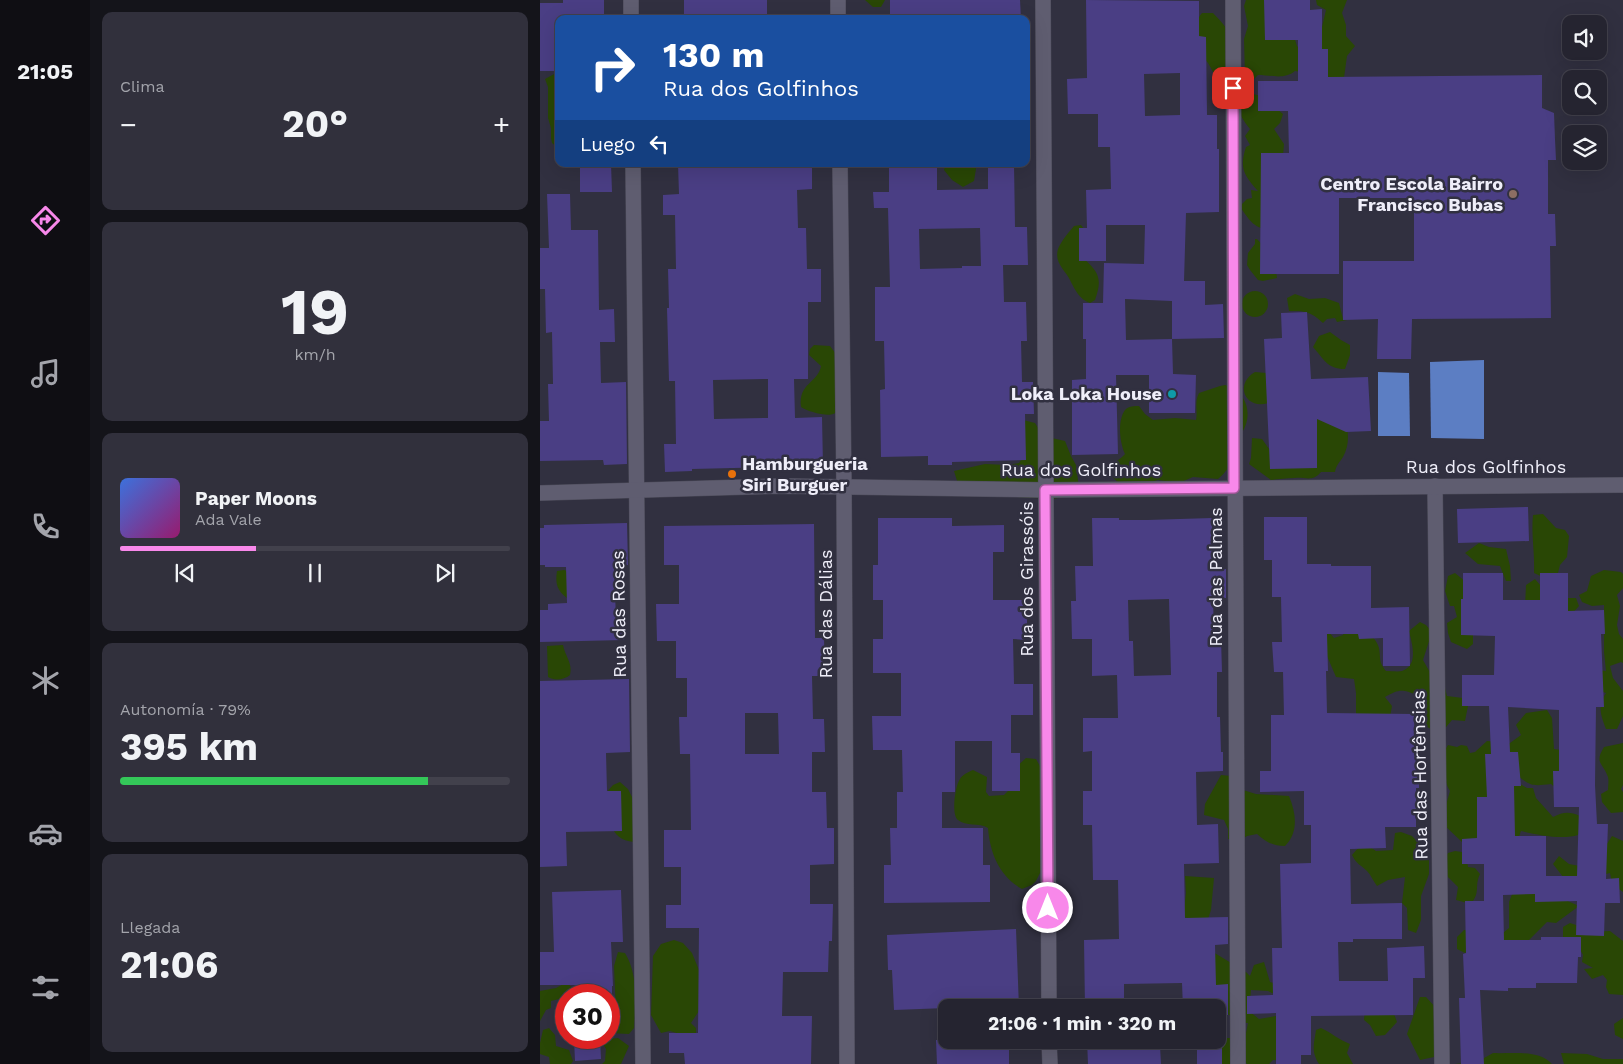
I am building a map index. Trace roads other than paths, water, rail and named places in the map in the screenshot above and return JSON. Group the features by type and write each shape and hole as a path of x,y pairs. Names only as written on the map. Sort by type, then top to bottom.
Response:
{"street":[{"path":"630,0 631,15"},
{"path":"838,0 838,15"},
{"name":"Rua dos Girassóis","path":"1043,0 1049,999"},
{"name":"Rua das Palmas","path":"1233,0 1238,1064"},
{"name":"Rua das Rosas","path":"633,167 643,1064"},
{"name":"Rua das Dálias","path":"840,167 847,1064"},
{"name":"Rua dos Golfinhos","path":"540,493 782,486 1045,490 1623,485"},
{"name":"Rua das Hortênsias","path":"1435,486 1442,1064"},
{"path":"1049,1049 1050,1064"}],"water":[{"path":"1484,360 1484,439 1431,438 1430,362"},
{"path":"1378,372 1409,373 1410,436 1378,436"}],"place":[{"name":"Centro Escola Bairro Francisco Bubas","path":"1513,194"},
{"name":"Loka Loka House","path":"1172,394"},
{"name":"Hamburgueria Siri Burguer","path":"732,474"}]}
